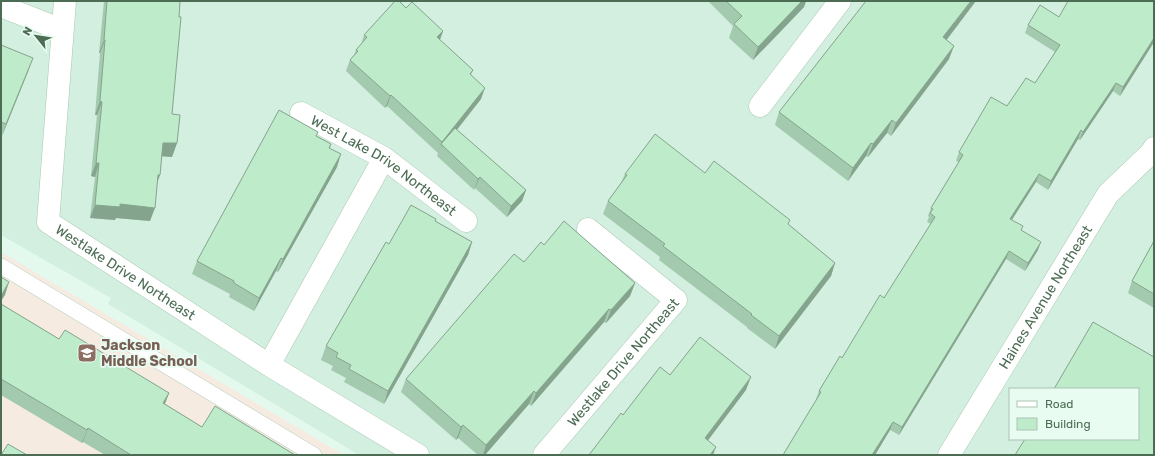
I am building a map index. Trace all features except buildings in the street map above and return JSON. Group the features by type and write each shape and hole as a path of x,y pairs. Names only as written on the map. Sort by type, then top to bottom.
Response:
{"street":[{"name":"Westlake Drive Northeast","path":"64,1 48,222 269,365 418,455"},
{"path":"760,106 840,1"},
{"path":"1,6 62,30"},
{"name":"West Lake Drive Northeast","path":"301,112 384,158 466,221"},
{"name":"Haines Avenue Northeast","path":"949,455 1108,194 1153,152"},
{"path":"269,365 384,158"},
{"name":"Westlake Drive Northeast","path":"544,455 676,300 588,229"}],"lane":[{"path":"1,266 314,455"}],"shaded area":[{"path":"1,1 1154,1 1154,455 359,455 108,304 111,298 1,235"},
{"name":"Jackson Middle School","path":"1,252 344,455 1,455"}],"place":[{"name":"Jackson Middle School","path":"87,353"}]}
